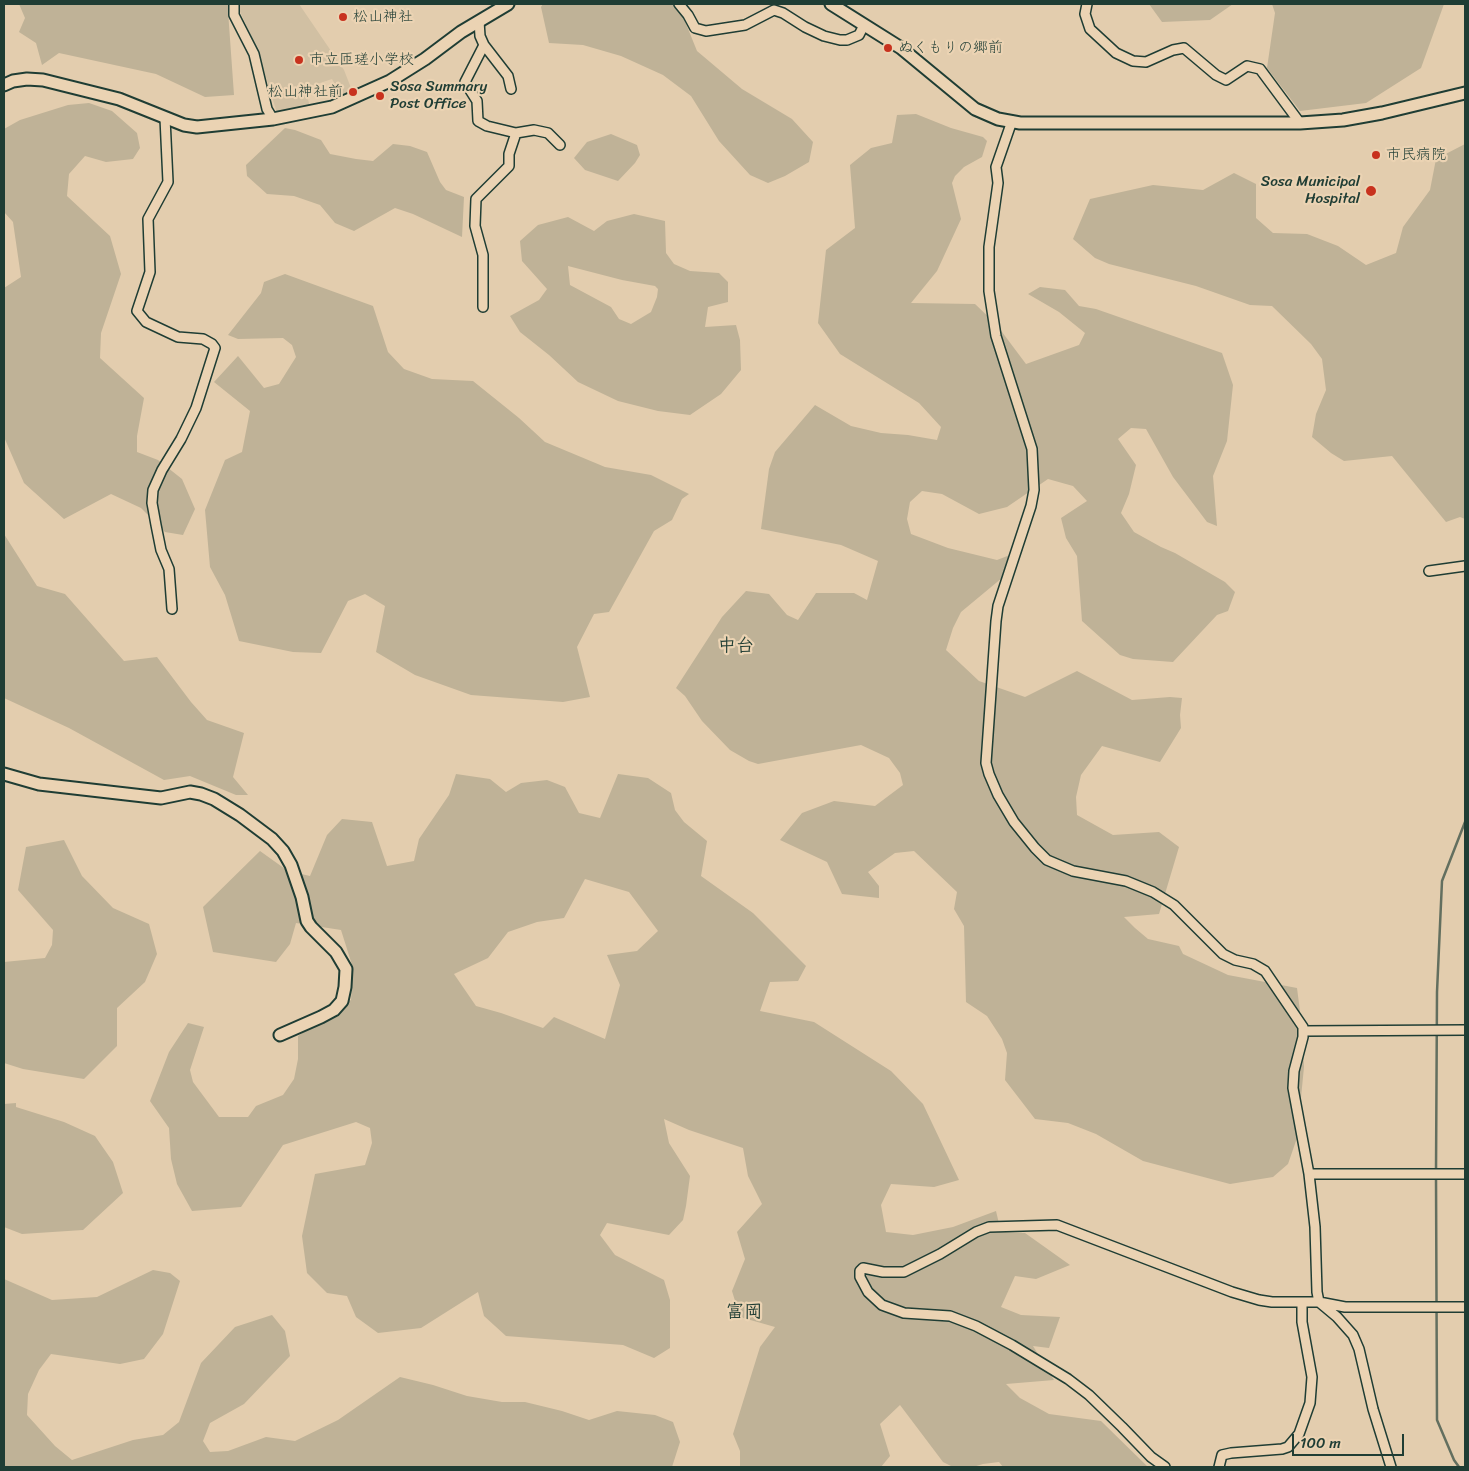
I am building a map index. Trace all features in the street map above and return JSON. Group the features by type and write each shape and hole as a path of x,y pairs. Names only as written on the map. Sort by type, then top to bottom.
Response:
{"street":[{"path":"234,4 234,14 254,54 267,109 273,119"},
{"path":"4,85 13,81 27,79 43,80 119,99 184,125 196,127 273,119 332,107 390,81 425,59 461,32 508,4"},
{"path":"679,4 695,28 706,30 744,25 774,10 824,36 840,40 847,40 859,35 864,25"},
{"path":"831,4 901,48 974,109 986,115 1029,124 1300,123 1343,120 1382,113 1465,93"},
{"path":"1087,4 1084,14 1090,29 1116,53 1133,61 1146,62 1173,50 1184,48 1216,75 1226,80 1247,66 1260,69 1300,123"},
{"path":"479,21 480,36 484,45 508,76 511,89"},
{"path":"484,45 466,82 477,101 478,121 487,126 516,133 534,130 548,133 560,145"},
{"path":"165,118 168,182 148,219 150,272 136,311 146,322 178,337 203,339 212,344 214,348 196,408 153,490 152,503 161,550 168,569 172,609"},
{"path":"1012,121 996,167 998,183 989,247 989,291 996,336 1032,449 1034,490 1031,506 998,606 986,763 989,774 1014,822 1034,848 1047,860 1073,871 1126,881 1153,892 1174,904 1223,954 1235,960 1253,964 1264,971 1303,1027 1303,1037 1294,1071 1293,1088 1309,1174 1315,1227 1316,1292 1319,1302 1353,1335 1359,1349 1373,1409 1391,1467"},
{"path":"483,307 483,255 475,226 476,200 509,166 509,154 516,133"},
{"path":"1429,571 1465,566"},
{"path":"4,774 40,784 161,798 190,792 201,794 214,799 240,815 272,839 283,851 291,865 302,897 307,921 311,928 336,952 346,969 342,1001 334,1010 321,1018 280,1035"},
{"path":"1303,1031 1465,1030"},
{"path":"1309,1174 1465,1174"},
{"path":"1165,1467 1151,1457 1108,1414 1068,1379 1012,1345 950,1316 904,1313 882,1305 868,1292 863,1284 860,1271 863,1268 883,1272 904,1272 940,1254 976,1232 989,1227 1057,1225 1232,1292 1272,1302 1319,1302 1344,1307 1465,1307"},
{"path":"1219,1467 1222,1455 1282,1449 1288,1447 1299,1434 1310,1403 1312,1377 1304,1335 1302,1302"}],"shaded area":[{"path":"19,4 240,4 228,11 234,95 205,97 156,74 59,53 42,65 36,43 19,32 25,18"},
{"name":"市立匝瑳小学校","path":"299,4 344,70 353,93 343,98 332,79 305,88 310,107 277,113 257,49 237,5"},
{"path":"543,4 678,4 697,51 742,89 792,119 813,142 809,162 785,176 768,183 750,175 719,141 691,96 663,75 621,56 583,45 549,43 541,7"},
{"path":"1149,4 1233,4 1210,20 1162,22"},
{"path":"1272,4 1444,4 1421,68 1366,103 1300,111 1267,68 1275,13"},
{"path":"89,103 112,111 137,133 140,148 133,159 106,162 85,156 69,174 67,196 110,236 121,274 101,333 100,358 144,398 137,436 137,452 158,460 182,479 195,509 183,535 165,532 141,508 111,494 64,519 24,483 4,437 4,288 21,277 13,222 4,212 4,129 20,120 68,105"},
{"path":"916,114 951,128 983,137 987,141 982,157 964,167 955,176 952,183 961,219 937,271 911,303 975,304 996,324 1026,364 1079,345 1085,333 1059,312 1028,294 1040,287 1065,290 1079,306 1096,309 1222,353 1233,385 1227,441 1213,476 1217,526 1207,522 1173,477 1146,429 1131,428 1118,439 1136,465 1129,494 1121,513 1134,532 1225,582 1235,592 1228,611 1217,615 1173,662 1133,659 1120,655 1082,621 1077,556 1066,538 1061,518 1087,501 1073,486 1048,479 1007,507 979,514 942,494 922,491 910,502 907,519 911,534 948,548 997,560 1023,550 1014,568 961,612 953,628 946,650 979,681 1025,697 1077,671 1132,700 1182,698 1181,728 1160,762 1102,746 1081,775 1076,797 1077,815 1113,835 1159,832 1179,847 1159,914 1124,917 1148,939 1179,946 1183,954 1228,975 1297,988 1302,1027 1304,1067 1297,1138 1288,1164 1273,1177 1230,1184 1143,1161 1096,1134 1068,1123 1035,1119 1005,1080 1007,1053 1002,1039 987,1016 966,1002 964,926 954,909 957,892 914,851 895,853 868,872 879,886 879,898 842,894 827,862 780,840 802,813 834,801 875,806 903,785 900,773 889,758 861,745 758,764 730,750 702,721 685,696 676,688 722,617 746,591 769,594 787,615 798,620 816,593 854,593 867,600 878,561 841,545 761,529 769,469 775,452 815,405 851,426 881,433 937,440 941,427 919,403 840,354 818,323 826,250 855,228 850,165 871,148 892,143 897,115"},
{"path":"285,128 321,140 330,154 356,159 373,161 393,144 410,146 427,152 440,182 446,190 464,197 462,237 413,214 395,208 354,231 335,223 320,205 294,196 267,194 247,176 246,165"},
{"path":"611,134 637,145 640,155 618,181 585,170 574,158 587,142"},
{"path":"1465,144 1465,519 1460,517 1446,522 1392,456 1344,461 1312,437 1316,414 1326,390 1322,359 1311,344 1272,306 1250,305 1196,286 1109,264 1095,258 1073,239 1090,199 1153,185 1203,190 1234,173 1256,184 1256,218 1273,233 1307,234 1338,246 1366,265 1396,253 1403,227 1430,190 1436,159"},
{"path":"634,214 665,221 666,253 674,264 690,271 719,273 728,282 728,302 708,307 705,327 736,325 740,340 741,370 721,394 690,415 658,411 618,401 578,382 549,355 520,332 510,316 539,300 547,289 522,261 520,241 538,225 568,217 594,231 607,221","holes":["568,266 622,280 655,286 658,289 651,312 631,324 619,319 611,307 570,285"]},
{"path":"285,274 373,306 388,352 404,369 432,379 473,381 519,418 545,442 605,467 651,475 689,494 682,499 672,520 654,531 609,612 594,614 577,647 590,697 563,702 471,695 415,675 376,652 385,606 365,594 348,601 321,653 293,652 239,641 225,595 210,567 205,510 225,460 242,452 250,411 214,382 238,356 264,388 279,384 296,357 292,345 283,338 238,339 228,335 261,293 264,282"},
{"path":"4,534 37,586 65,594 124,661 157,657 207,720 244,733 233,777 248,795 236,795 190,776 164,780 69,728 4,698"},
{"path":"456,774 490,779 506,792 521,783 547,780 565,787 579,813 600,818 618,774 648,778 671,793 675,810 684,822 707,841 701,876 753,913 806,966 798,981 770,982 760,1011 814,1022 891,1071 923,1104 959,1180 934,1187 891,1184 881,1205 886,1232 913,1235 953,1227 996,1211 1001,1232 1025,1233 1070,1265 1036,1279 1015,1276 1001,1307 1021,1315 1060,1317 1049,1348 1033,1346 1054,1380 1006,1384 1020,1398 1049,1414 1101,1421 1148,1467 1003,1467 999,1462 973,1467 953,1467 943,1462 900,1405 880,1424 890,1456 881,1467 740,1467 740,1451 733,1434 760,1347 775,1327 740,1317 732,1291 745,1259 737,1232 762,1204 748,1176 743,1148 689,1130 664,1119 669,1143 690,1176 683,1220 669,1235 607,1223 600,1235 615,1255 664,1280 670,1300 670,1348 654,1358 623,1345 506,1336 484,1316 478,1292 421,1328 378,1333 356,1317 347,1296 327,1293 307,1273 302,1236 315,1174 365,1165 372,1143 370,1128 356,1122 283,1145 241,1207 192,1211 177,1184 171,1159 169,1128 150,1101 169,1052 188,1023 204,1027 190,1070 193,1082 219,1117 248,1117 256,1106 283,1095 294,1079 298,1059 298,1036 351,1000 353,968 341,930 296,923 290,944 276,962 213,952 203,907 260,851 288,871 310,876 327,835 342,819 372,822 387,866 414,861 419,839 449,795","holes":["585,879 629,892 658,931 637,951 607,955 620,985 605,1039 554,1017 543,1028 476,1006 454,974 488,958 508,932 537,922 564,918"]},
{"path":"64,840 82,876 113,908 149,924 157,954 145,982 117,1008 117,1046 84,1079 23,1069 4,1063 4,962 45,958 52,945 53,930 18,890 26,847"},
{"path":"16,1103 16,1107 64,1122 95,1136 113,1162 123,1193 83,1230 22,1234 4,1227 4,1104"},
{"path":"153,1270 170,1273 180,1281 163,1334 144,1359 120,1364 51,1354 39,1370 28,1394 27,1415 55,1446 72,1460 133,1440 163,1435 179,1422 201,1363 235,1327 272,1315 285,1331 290,1356 244,1404 210,1423 203,1441 210,1452 228,1451 266,1437 295,1441 338,1420 400,1377 467,1396 502,1402 525,1402 589,1420 617,1411 655,1415 673,1422 680,1442 672,1467 5,1467 4,1279 52,1300 97,1297"}],"waterway":[{"path":"1436,1171 1437,992 1442,881 1465,822"},
{"path":"1436,1177 1437,1420 1454,1460 1459,1467"}],"place":[{"name":"松山神社","path":"343,17"},
{"name":"ぬくもりの郷前","path":"888,48"},
{"name":"市立匝瑳小学校","path":"299,60"},
{"name":"松山神社前","path":"353,92"},
{"name":"Sosa Summary Post Office","path":"380,96"},
{"name":"市民病院","path":"1376,155"},
{"name":"Sosa Municipal Hospital","path":"1371,191"}],"district":[{"name":"中台","path":"736,646"},
{"name":"富岡","path":"744,1312"}]}
